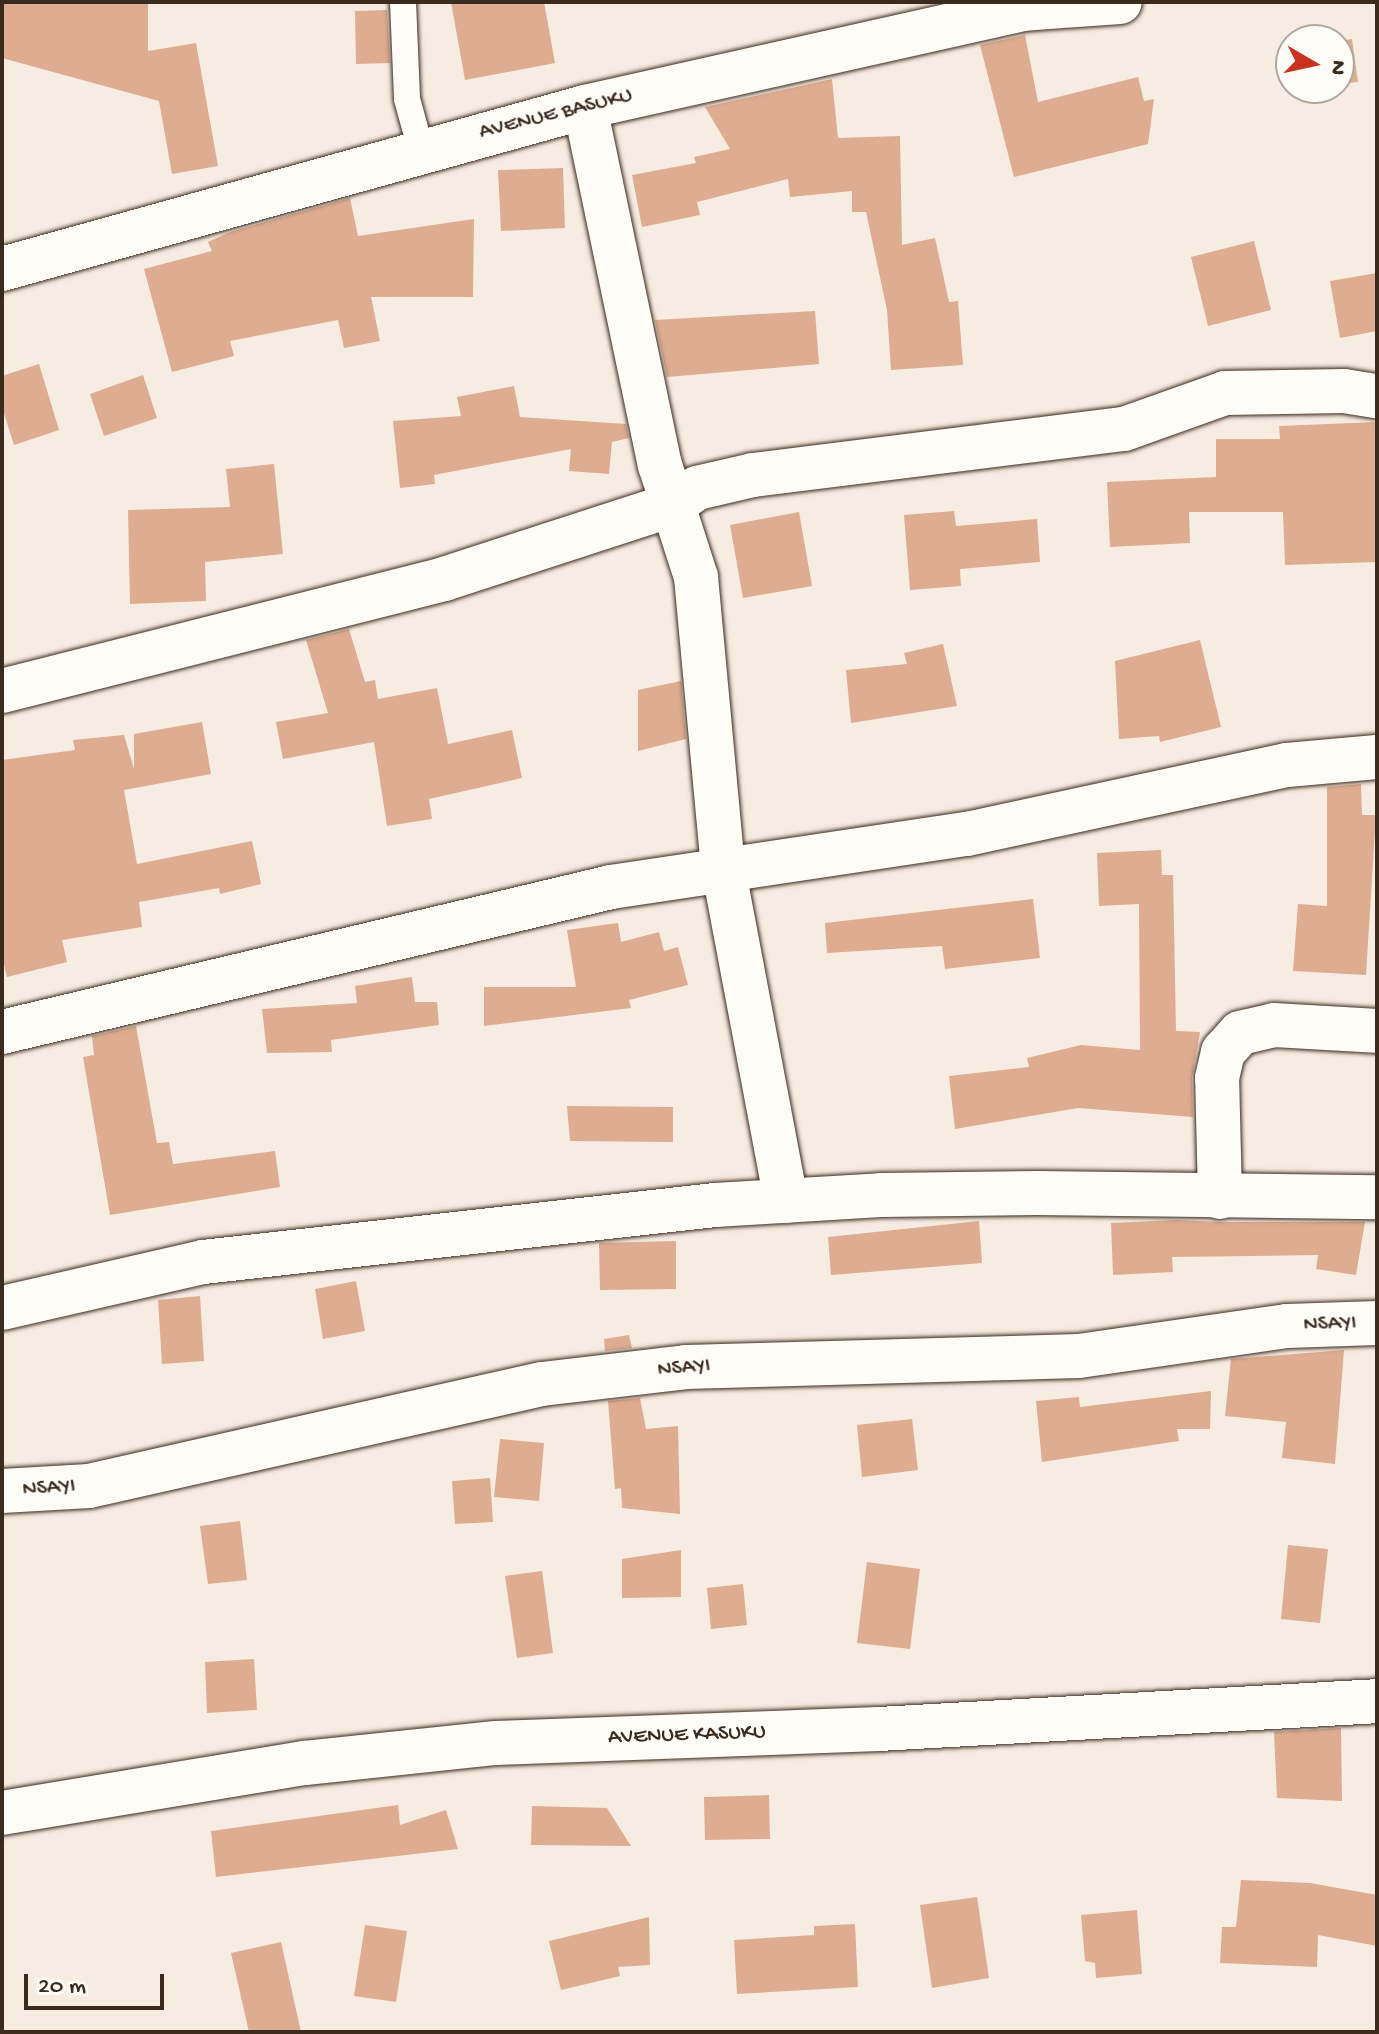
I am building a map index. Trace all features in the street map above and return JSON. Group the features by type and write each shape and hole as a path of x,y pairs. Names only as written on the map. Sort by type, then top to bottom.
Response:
{"street":[{"name":"AVENUE BASUKU","path":"2,269 421,150 585,107 1022,9 1120,2"},
{"path":"585,107 672,505 701,608 723,867 786,1201"},
{"path":"2,691 391,594 672,505 697,488 753,475 1124,429 1225,393 1344,391 1377,396"},
{"path":"2,1032 504,910 723,867 967,834 1287,765 1377,757"},
{"path":"1220,1197 1217,1078 1223,1052 1240,1033 1274,1025 1377,1031"},
{"path":"2,1308 203,1262 786,1201 1037,1193 1377,1197"},
{"name":"NSAYI","path":"2,1491 89,1486 542,1384 686,1367 1079,1356 1287,1326 1377,1323"},
{"name":"AVENUE KASUKU","path":"2,1813 305,1763 496,1743 879,1729 1377,1701"}],"lane":[{"path":"403,2 407,99 421,150"}],"building":[{"path":"2,2 148,2 148,51 196,43 218,166 172,174 159,101 2,58"},
{"path":"451,2 544,2 555,63 465,80"},
{"path":"387,10 390,63 356,64 355,11"},
{"path":"1025,35 1038,102 1138,77 1144,101 1154,99 1148,144 1014,177 980,45"},
{"path":"832,79 838,138 900,136 902,245 935,238 949,302 958,301 963,365 891,370 887,310 866,212 852,212 852,191 790,197 788,179 697,202 700,215 642,227 632,175 696,163 694,157 730,149 705,107"},
{"path":"563,168 565,228 501,231 498,170"},
{"path":"350,198 358,236 474,219 473,297 371,297 380,341 344,348 338,320 230,341 234,356 172,372 144,269 212,251 208,242 230,232"},
{"path":"1254,241 1271,310 1208,326 1191,257"},
{"path":"1377,273 1377,331 1340,338 1330,281"},
{"path":"815,311 819,364 667,377 655,320"},
{"path":"39,364 59,430 14,445 2,407 2,376"},
{"path":"143,375 157,418 104,436 90,394"},
{"path":"514,386 520,417 626,424 629,438 612,442 609,474 569,471 571,449 434,475 435,484 400,488 393,421 461,416 457,397"},
{"path":"1377,422 1377,562 1285,565 1283,512 1189,512 1190,543 1110,547 1107,482 1216,477 1216,439 1280,439 1279,426"},
{"path":"274,464 283,554 205,562 206,601 130,604 128,510 230,507 226,469"},
{"path":"954,511 956,526 1037,519 1040,562 960,569 961,586 910,590 904,515"},
{"path":"799,512 812,586 743,598 730,525"},
{"path":"349,629 365,682 375,680 378,699 437,688 448,744 512,730 522,778 429,799 432,819 387,826 374,742 283,759 276,722 328,713 306,640"},
{"path":"1200,640 1221,727 1160,742 1159,736 1119,739 1115,661"},
{"path":"943,644 957,706 851,723 846,670 907,664 904,653"},
{"path":"681,681 686,739 638,751 638,690"},
{"path":"202,722 211,774 124,790 137,864 252,841 261,884 220,894 219,888 139,902 142,927 62,940 67,962 7,977 2,956 2,760 75,750 73,740 124,735 134,769 134,734"},
{"path":"1361,784 1362,815 1376,815 1366,975 1293,971 1298,904 1327,906 1327,787"},
{"path":"1161,850 1162,875 1173,875 1176,1031 1200,1032 1192,1078 1193,1117 1078,1108 955,1129 949,1076 1029,1067 1027,1058 1081,1045 1140,1050 1139,904 1099,906 1097,853"},
{"path":"1033,899 1040,958 945,969 942,946 827,953 825,923"},
{"path":"618,923 621,942 659,932 664,951 678,947 688,985 629,1000 631,1008 484,1026 484,987 576,987 567,930"},
{"path":"412,977 415,1002 437,1002 439,1025 331,1040 332,1052 267,1053 262,1009 357,1003 355,986"},
{"path":"136,1026 157,1143 169,1142 173,1164 275,1151 280,1187 110,1215 83,1057 94,1055 92,1036"},
{"path":"567,1106 673,1107 673,1142 570,1141"},
{"path":"1176,1220 1365,1222 1356,1275 1316,1269 1318,1255 1172,1257 1173,1272 1113,1275 1111,1223"},
{"path":"979,1221 982,1263 831,1275 828,1237"},
{"path":"676,1241 676,1289 600,1290 599,1243"},
{"path":"356,1281 365,1331 323,1339 315,1289"},
{"path":"200,1296 204,1361 162,1364 158,1300"},
{"path":"629,1335 632,1348 605,1351 604,1339"},
{"path":"1344,1350 1335,1464 1282,1458 1286,1422 1225,1416 1231,1359"},
{"path":"1211,1391 1210,1429 1177,1429 1179,1441 1042,1462 1036,1401 1079,1397 1080,1407"},
{"path":"640,1398 646,1429 678,1426 680,1514 622,1508 621,1488 615,1489 608,1401"},
{"path":"912,1419 918,1470 862,1477 857,1425"},
{"path":"500,1439 544,1443 539,1501 494,1497"},
{"path":"490,1478 493,1522 455,1524 452,1481"},
{"path":"240,1521 247,1580 208,1584 200,1526"},
{"path":"1288,1545 1328,1549 1320,1623 1281,1619"},
{"path":"681,1550 681,1597 622,1598 622,1559"},
{"path":"867,1562 920,1569 910,1649 857,1643"},
{"path":"542,1571 553,1653 517,1658 505,1576"},
{"path":"743,1584 747,1625 711,1629 707,1588"},
{"path":"254,1659 257,1710 207,1713 205,1662"},
{"path":"1341,1728 1342,1801 1277,1798 1274,1732"},
{"path":"769,1795 770,1839 705,1840 704,1797"},
{"path":"398,1805 400,1825 446,1810 458,1849 216,1877 211,1831"},
{"path":"532,1806 607,1808 631,1846 531,1845"},
{"path":"1241,1880 1310,1883 1377,1895 1377,1946 1318,1935 1317,1967 1220,1963 1222,1927 1236,1927"},
{"path":"977,1897 989,1978 932,1988 920,1905"},
{"path":"1137,1910 1142,1974 1096,1978 1095,1963 1085,1961 1081,1915"},
{"path":"649,1917 650,1965 618,1967 620,1976 561,1990 549,1941"},
{"path":"855,1924 858,1987 737,1994 734,1940 814,1935 814,1926"},
{"path":"365,1925 407,1931 396,2002 354,1996"},
{"path":"281,1942 301,2032 249,2032 231,1953"}]}
